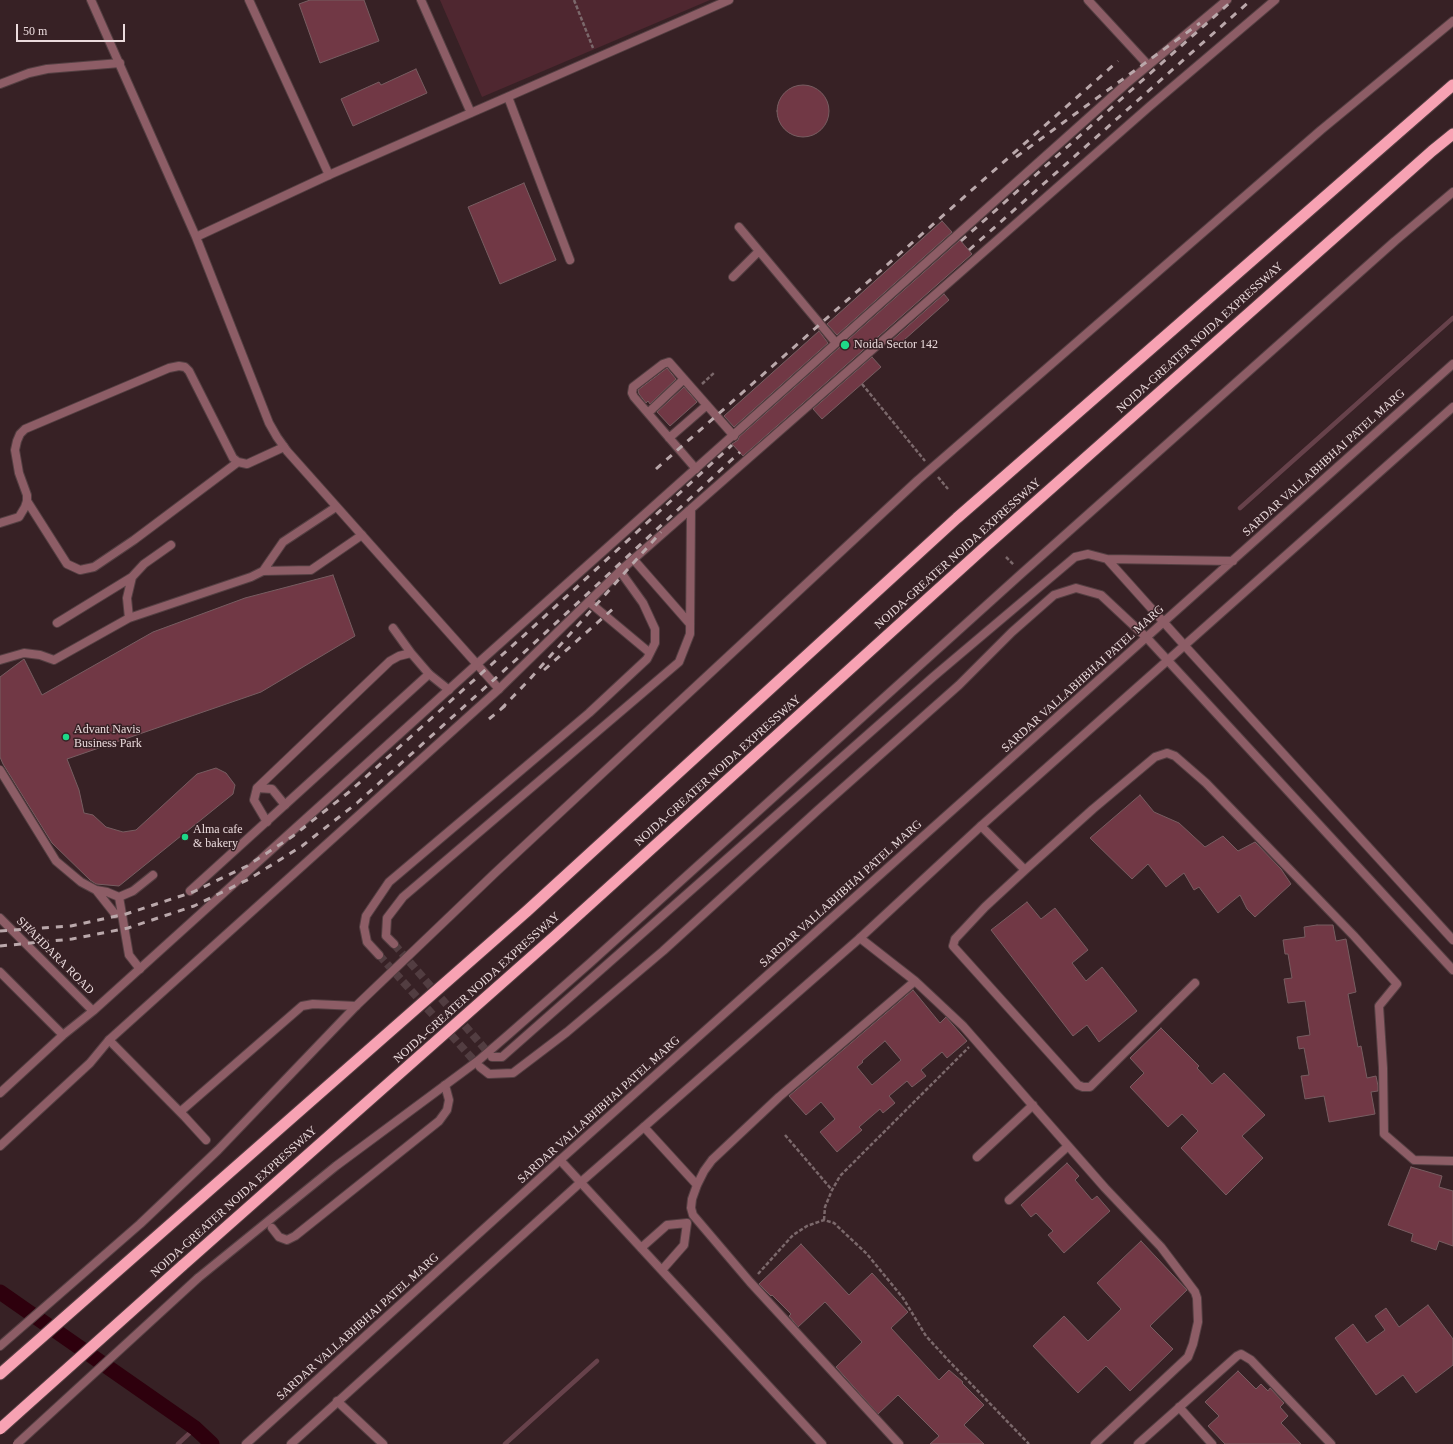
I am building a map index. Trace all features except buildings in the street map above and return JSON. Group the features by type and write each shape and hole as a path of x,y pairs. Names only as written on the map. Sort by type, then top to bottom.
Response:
{"highway":[{"name":"NOIDA-GREATER NOIDA EXPRESSWAY","path":"0,1374 527,911 957,518 1453,85"},
{"name":"NOIDA-GREATER NOIDA EXPRESSWAY","path":"0,1429 555,936 986,546 1453,134"},
{"path":"1432,151 1453,144"}],"street":[{"path":"91,0 196,237 269,423 284,447 498,689"},
{"path":"249,0 329,175"},
{"path":"421,0 471,113"},
{"path":"196,237 329,175 729,0"},
{"path":"1088,0 1148,65"},
{"path":"0,1093 836,343 1148,65 1226,0"},
{"path":"0,1146 90,1063 109,1040 498,689 620,571 1150,106 1275,0"},
{"path":"0,1346 140,1224 218,1150 356,1006 495,874 931,469 1322,130 1453,21"},
{"path":"0,84 29,73 47,69 120,63"},
{"path":"508,97 570,260"},
{"path":"17,1444 198,1278 336,1166 479,1060 590,963 1033,563 1389,246 1453,192"},
{"path":"739,227 836,343"},
{"path":"733,277 759,251"},
{"path":"696,469 634,397 632,393 634,387 660,366 669,362 734,436"},
{"name":"SARDAR VALLABHBHAI PATEL MARG","path":"246,1444 560,1160 1453,364"},
{"path":"238,462 134,540 94,567 80,570 67,564 27,501 19,473 15,450 20,434 25,429 169,368 179,366 185,367 189,371 233,458 238,462 247,464 284,447"},
{"path":"648,413 684,379"},
{"path":"669,438 707,405"},
{"path":"291,1444 581,1182 860,938 981,826 1168,662 1453,407"},
{"path":"0,523 18,517 27,501"},
{"path":"263,571 283,542 336,507"},
{"path":"394,944 386,936 387,918 403,897 679,662 690,634 691,509"},
{"path":"0,660 24,653 40,655 54,660 129,618 251,577 263,571 311,570 362,535"},
{"path":"57,624 132,577 144,564 171,545"},
{"path":"492,1057 502,1057 933,677 1075,557 1088,554 1108,559 1233,561"},
{"path":"1108,559 1164,623 1453,940"},
{"path":"634,560 690,624"},
{"path":"379,955 367,942 364,927 366,916 389,882 589,713 647,659 655,643 655,629 644,603 620,571"},
{"path":"129,618 127,598 132,577"},
{"path":"480,1067 489,1074 513,1073 567,1032 663,951 818,810 959,685 1012,632 1054,595 1076,588 1101,595 1147,638 1453,970"},
{"path":"589,602 650,653"},
{"path":"393,628 411,653 429,674 449,690"},
{"path":"267,822 254,800 257,788 390,661 399,656 411,653"},
{"path":"190,891 429,674"},
{"path":"1195,983 1115,1064 1090,1087 1083,1087 1078,1085 953,946 955,939 985,907 1093,809 1154,757 1167,753 1175,756 1206,783 1348,930 1397,984 1379,1006 1383,1068 1384,1134 1414,1160 1453,1161"},
{"path":"0,770 56,861 81,882 96,890 107,892 119,897 133,891 154,875"},
{"path":"257,788 272,789 285,805"},
{"path":"981,826 1025,870"},
{"path":"96,890 115,914"},
{"path":"119,897 129,955 140,968"},
{"name":"SHAHDARA ROAD","path":"0,918 93,1011"},
{"path":"860,938 915,981 956,1018 1068,1146 1161,1247 1198,1298 1198,1322 1193,1344 1188,1357 1095,1444"},
{"path":"0,972 63,1035"},
{"path":"899,1444 750,1282 694,1215 691,1208 692,1199 697,1185 704,1171 712,1160 779,1097 915,981"},
{"path":"180,1112 302,1006 313,1004 356,1006"},
{"path":"109,1040 206,1140"},
{"path":"272,1228 279,1238 287,1240 295,1236 439,1121 447,1110 449,1100 445,1085"},
{"path":"977,1157 1033,1106"},
{"path":"644,1127 697,1185"},
{"path":"1009,1200 1068,1146"},
{"path":"560,1160 822,1444"},
{"path":"641,1248 667,1225 687,1222 694,1215"},
{"path":"662,1270 684,1245 687,1222"},
{"path":"1138,1444 1241,1354 1251,1360 1331,1444"},
{"path":"334,1405 383,1444"},
{"path":"1179,1407 1212,1444"}],"path":[{"path":"574,0 597,58"},
{"path":"694,391 715,372"},
{"path":"862,384 948,489"},
{"path":"824,1220 825,1207 840,1176 976,1040"},
{"path":"786,1135 832,1190"},
{"path":"750,1282 793,1235 807,1226 824,1220 834,1223 867,1254 910,1306 926,1336 1029,1444"}],"shaded area":[{"path":"440,0 710,0 482,97"}],"waterway":[{"path":"1240,508 1453,318"},
{"path":"0,1292 195,1428 212,1444"},
{"path":"505,1444 597,1361"},
{"path":"178,1444 195,1428"}],"tunnel":[{"path":"394,944 492,1057"},
{"path":"379,955 479,1066"}],"railway":[{"path":"961,241 1233,0"},
{"path":"969,250 1251,0"},
{"path":"1016,157 1200,23"},
{"path":"656,469 1118,61"},
{"path":"0,931 71,926 126,914 193,892 247,866 293,836 349,792 521,638 732,445"},
{"path":"0,946 72,939 128,928 194,906 249,879 302,846 357,803 529,648 740,452"},
{"path":"501,709 529,680 661,532"},
{"path":"544,670 615,607"},
{"path":"489,719 506,705"}],"place":[{"name":"Noida Sector 142","path":"845,345"},
{"name":"Advant Navis Business Park","path":"66,737"},
{"name":"Alma cafe & bakery","path":"185,837"}]}
